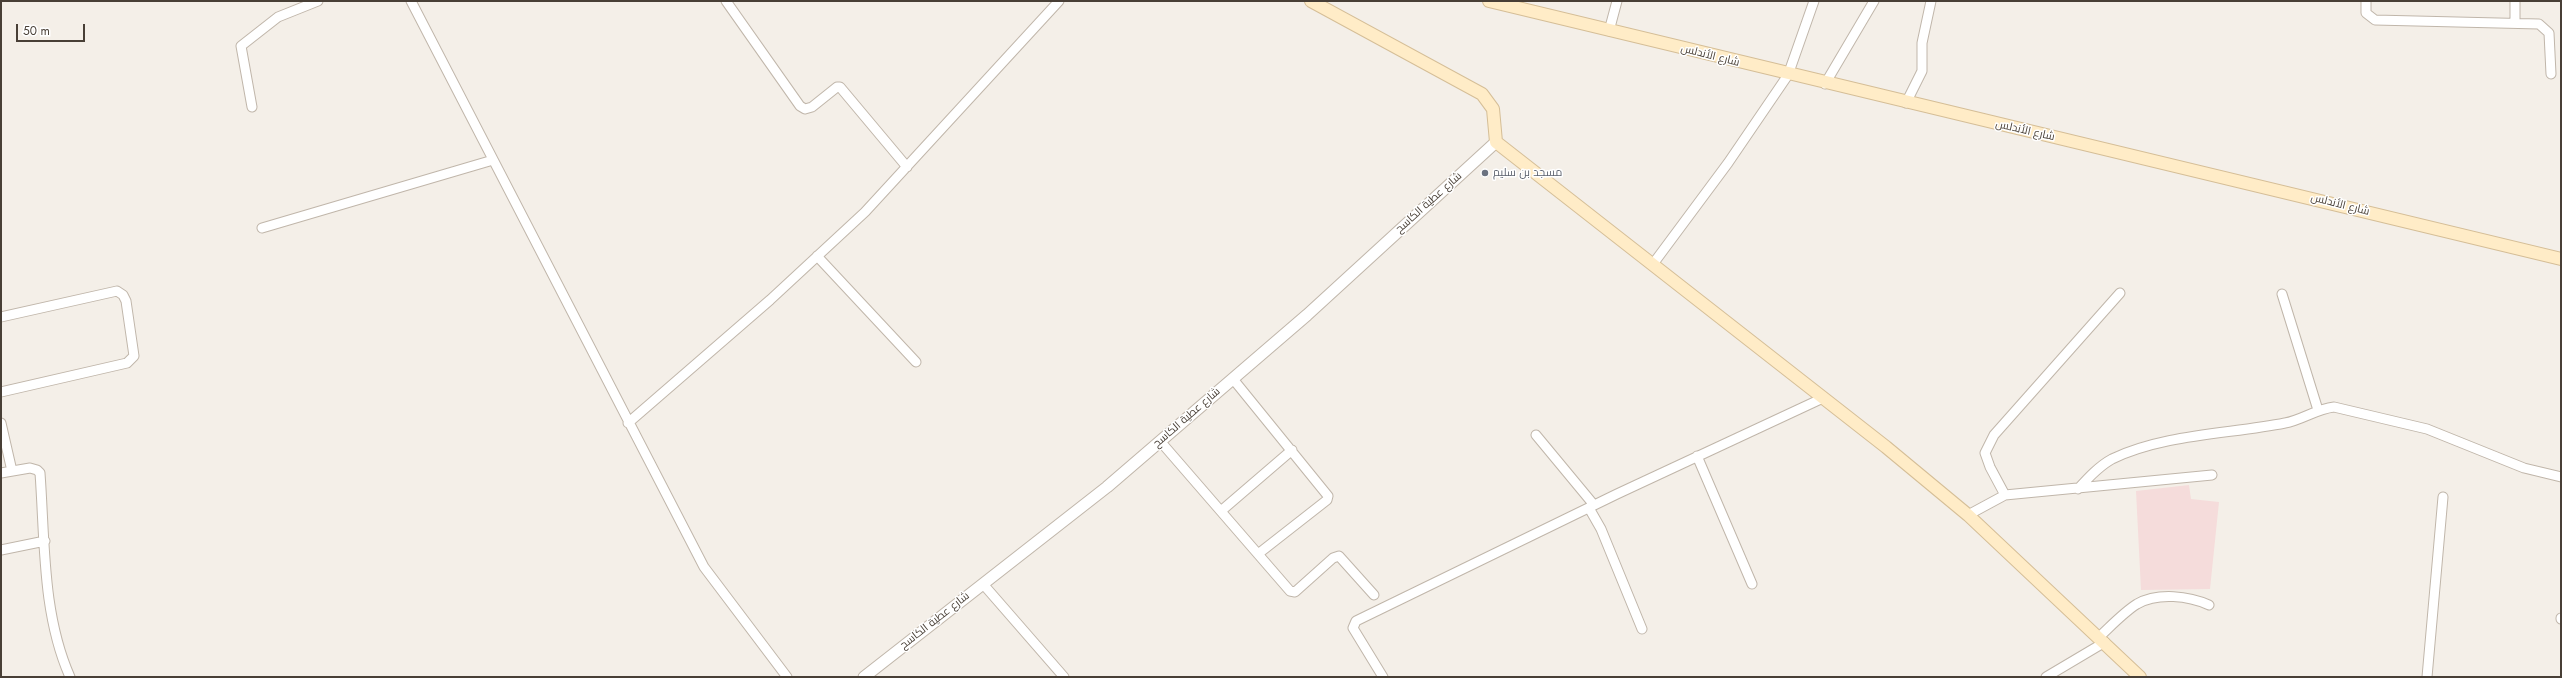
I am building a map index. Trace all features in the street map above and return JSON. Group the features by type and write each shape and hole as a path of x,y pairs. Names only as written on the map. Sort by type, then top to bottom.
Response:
{"main road":[{"path":"1311,1 1482,94 1493,109 1496,142 1823,398 1968,515 2102,639 2140,677"},
{"name":"شارع الأندلس","path":"1489,1 1825,84 2306,196 2561,259"}],"street":[{"path":"252,107 241,46 278,17 318,1"},
{"path":"411,1 628,423 704,567 787,677"},
{"path":"726,1 800,106 805,109 812,107 837,87 840,87 907,167"},
{"path":"628,423 865,212 1059,1"},
{"path":"1609,31 1617,1"},
{"path":"1653,264 1728,162 1788,75 1814,1"},
{"path":"1825,84 1874,1"},
{"path":"1906,103 1922,71 1922,43 1931,1"},
{"path":"2366,1 2366,13 2375,20 2539,24 2549,33 2551,74"},
{"path":"2515,1 2515,23"},
{"name":"شارع عطية الكاسح","path":"864,677 1107,488 1312,310 1496,142"},
{"path":"262,228 493,160"},
{"path":"817,256 916,362"},
{"path":"1,317 117,291 123,295 126,300 134,356 127,363 1,392"},
{"path":"2005,495 1990,467 1985,453 1994,435 2120,293"},
{"path":"2282,294 2318,410"},
{"path":"1233,379 1327,492 1327,500 1258,554"},
{"path":"1383,677 1353,628 1356,621 1697,456 1823,398"},
{"path":"2078,489 2095,471 2112,459 2146,447 2221,432 2286,423 2318,410 2340,408 2418,426 2524,468 2561,477"},
{"path":"1,423 12,471"},
{"path":"1536,435 1591,507 1642,629"},
{"path":"1160,441 1290,591 1295,592 1333,558 1339,556 1374,595"},
{"path":"1221,511 1292,450"},
{"path":"1697,456 1752,584"},
{"path":"1,473 30,468 38,470 40,473 52,626 58,651 70,677"},
{"path":"1968,515 2005,495 2212,475"},
{"path":"2427,677 2443,497"},
{"path":"1,550 45,541"},
{"path":"983,584 1064,677"},
{"path":"2046,677 2102,639 2136,605 2147,600 2186,597 2210,605"}],"shaded area":[{"path":"2189,485 2191,499 2219,502 2210,589 2141,590 2136,491"}],"place":[{"name":"مسجد بن سليم","path":"1485,173"}]}
